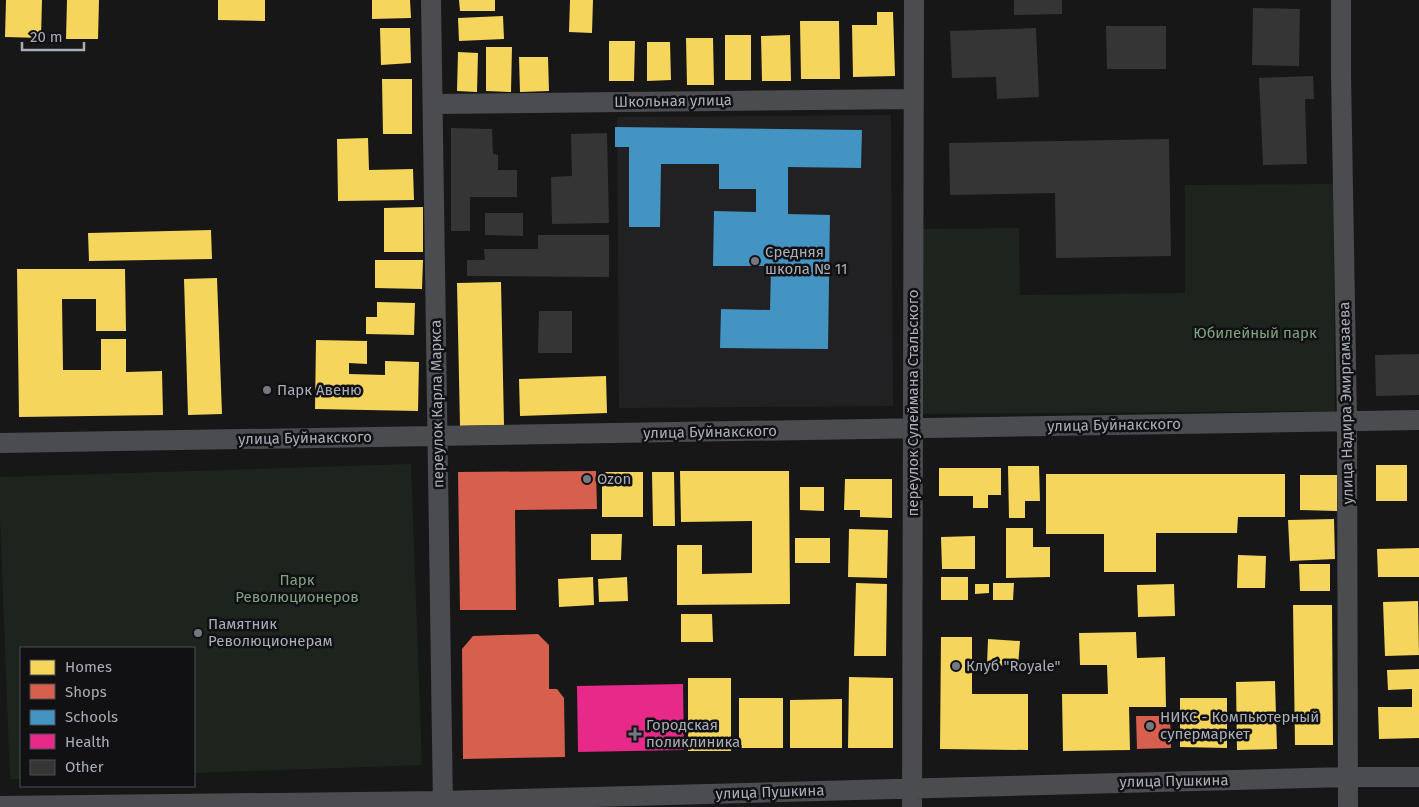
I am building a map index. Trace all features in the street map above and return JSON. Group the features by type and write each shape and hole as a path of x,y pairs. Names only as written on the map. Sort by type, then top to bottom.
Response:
{"street":[{"name":"переулок Карла Маркса","path":"431,0 443,804"},
{"name":"переулок Сулеймана Стальского","path":"912,798 914,0"},
{"name":"улица Надира Эмиргамзаева","path":"1340,0 1347,421 1348,807"},
{"name":"Школьная улица","path":"433,104 914,99"},
{"name":"улица Буйнакского","path":"0,443 1419,420"},
{"name":"улица Пушкина","path":"0,806 443,804 912,798 1348,777 1419,777"}],"shaded area":[{"name":"Средняя школа № 11","path":"891,115 893,406 619,408 617,117"}],"green space":[{"name":"Юбилейный парк","path":"1333,184 1335,411 919,414 917,229 1019,228 1020,295 1185,293 1185,185"},
{"name":"Парк Революционеров","path":"411,464 422,765 195,773 195,647 20,647 20,779 10,779 0,477"}],"building: Homes":[{"path":"6,0 42,0 41,38 5,37"},
{"path":"67,0 99,0 98,39 66,39"},
{"path":"218,0 265,0 265,21 218,20"},
{"path":"372,0 410,0 411,18 372,19"},
{"path":"459,0 495,0 495,11 460,11"},
{"path":"570,0 593,0 592,33 569,32"},
{"path":"877,12 893,12 895,76 853,77 852,25 877,25"},
{"path":"503,16 504,39 459,41 458,18"},
{"path":"800,21 839,21 840,79 801,79"},
{"path":"380,28 410,28 411,63 381,65"},
{"path":"725,35 751,35 751,80 725,80"},
{"path":"790,35 791,81 762,81 761,36"},
{"path":"686,38 713,38 714,85 687,85"},
{"path":"609,41 635,41 634,81 609,81"},
{"path":"647,42 670,42 671,80 647,81"},
{"path":"486,47 512,47 511,92 486,91"},
{"path":"458,52 478,53 477,92 457,91"},
{"path":"519,57 548,57 549,91 520,92"},
{"path":"382,79 412,79 412,134 383,134"},
{"path":"368,138 369,170 413,169 414,200 338,201 337,139"},
{"path":"423,207 423,252 384,252 384,208"},
{"path":"211,230 212,259 89,261 88,233"},
{"path":"375,260 423,260 422,289 375,288"},
{"path":"17,269 125,269 126,331 96,331 96,299 62,299 63,370 101,370 101,339 126,339 126,372 162,371 163,415 19,417"},
{"path":"217,278 222,414 188,415 184,279"},
{"path":"501,282 504,425 460,426 457,283"},
{"path":"377,302 415,303 414,335 366,334 366,317 377,317"},
{"path":"316,340 367,341 367,364 349,363 349,374 385,375 385,361 419,362 418,411 315,409"},
{"path":"606,376 607,413 520,416 519,379"},
{"path":"1376,465 1407,465 1407,501 1376,501"},
{"path":"1008,466 1039,466 1040,501 1025,501 1025,518 1009,518"},
{"path":"939,468 1001,468 1001,495 988,495 988,508 973,508 973,496 939,496"},
{"path":"680,471 789,471 790,604 677,605 677,545 702,545 702,574 752,573 752,521 681,522"},
{"path":"602,472 643,472 643,517 602,517"},
{"path":"652,472 674,472 675,526 653,526"},
{"path":"1046,474 1285,474 1285,517 1238,517 1237,533 1156,533 1156,572 1104,572 1104,534 1046,534"},
{"path":"1300,475 1337,475 1337,511 1300,510"},
{"path":"845,479 892,479 892,518 860,517 860,510 844,510"},
{"path":"800,487 824,487 824,511 800,510"},
{"path":"1334,519 1335,559 1290,561 1288,520"},
{"path":"1006,528 1033,528 1033,547 1050,547 1050,577 1006,578"},
{"path":"849,529 888,530 887,578 848,577"},
{"path":"591,534 622,534 621,560 591,560"},
{"path":"975,536 975,569 942,569 941,537"},
{"path":"795,538 830,538 830,563 795,563"},
{"path":"1419,548 1419,577 1378,577 1377,549"},
{"path":"1238,555 1266,556 1265,588 1237,588"},
{"path":"1299,564 1330,564 1330,591 1300,591"},
{"path":"593,577 594,605 559,607 558,579"},
{"path":"627,577 628,601 599,602 598,579"},
{"path":"941,577 968,577 968,600 941,600"},
{"path":"856,583 887,584 886,656 854,656"},
{"path":"993,583 1014,583 1013,600 993,600"},
{"path":"975,584 989,584 989,593 975,594"},
{"path":"1174,584 1175,616 1138,617 1137,585"},
{"path":"1418,601 1419,655 1385,656 1383,602"},
{"path":"1293,605 1332,605 1333,745 1295,745"},
{"path":"681,614 712,614 713,642 681,642"},
{"path":"1136,632 1137,658 1165,657 1166,707 1129,707 1130,750 1063,751 1062,694 1108,694 1107,665 1080,665 1079,633"},
{"name":"Клуб \"Royale\"","path":"941,637 972,637 972,694 1028,694 1028,750 940,749"},
{"path":"988,639 1020,641 1018,666 987,665"},
{"path":"1419,669 1419,738 1379,739 1378,707 1412,707 1412,689 1388,690 1387,670"},
{"path":"849,677 893,678 893,748 848,748"},
{"path":"688,678 731,678 731,751 688,751"},
{"path":"1275,681 1277,749 1237,750 1236,682"},
{"path":"739,698 783,698 783,748 739,748"},
{"path":"1180,698 1227,698 1227,748 1180,747"},
{"path":"842,699 842,748 790,748 790,700"}],"building: Shops":[{"path":"596,471 597,509 515,510 516,610 460,610 458,472"},
{"path":"538,634 549,645 549,689 557,689 564,698 565,757 463,759 462,649 473,636"},
{"path":"1136,716 1170,716 1171,748 1137,749"}],"building: Schools":[{"path":"615,127 862,130 861,168 788,167 788,214 830,215 828,349 720,348 721,309 770,310 771,266 713,266 714,211 756,212 756,189 719,189 719,164 661,164 660,227 629,227 629,147 615,147"}],"building: Health":[{"path":"683,684 684,750 578,752 577,686"}],"building: Other":[{"path":"1014,0 1062,0 1062,14 1014,15"},
{"path":"1253,8 1300,9 1299,66 1252,65"},
{"path":"1106,26 1166,26 1166,69 1107,69"},
{"path":"1036,28 1039,97 997,99 996,77 952,78 950,31"},
{"path":"1313,76 1314,99 1305,99 1307,164 1263,165 1259,78"},
{"path":"451,128 492,129 493,154 498,155 498,170 517,170 517,197 470,197 470,231 451,231"},
{"path":"607,133 609,223 552,224 551,177 572,176 571,134"},
{"path":"1169,139 1171,256 1056,258 1055,193 950,195 949,143"},
{"path":"485,213 523,213 523,236 485,235"},
{"path":"538,235 609,235 609,277 467,276 467,260 485,260 484,249 538,249"},
{"path":"539,311 572,311 572,353 538,353"},
{"path":"1419,354 1419,395 1376,396 1375,355"}],"place":[{"name":"Средняя школа № 11","path":"755,261"},
{"name":"Парк Авеню","path":"267,390"},
{"name":"Ozon","path":"587,479"},
{"name":"Памятник Революционерам","path":"198,633"},
{"name":"Клуб \"Royale\"","path":"956,666"},
{"name":"НИКС - Компьютерный супермаркет","path":"1150,726"},
{"name":"Городская поликлиника","path":"635,734"}]}
